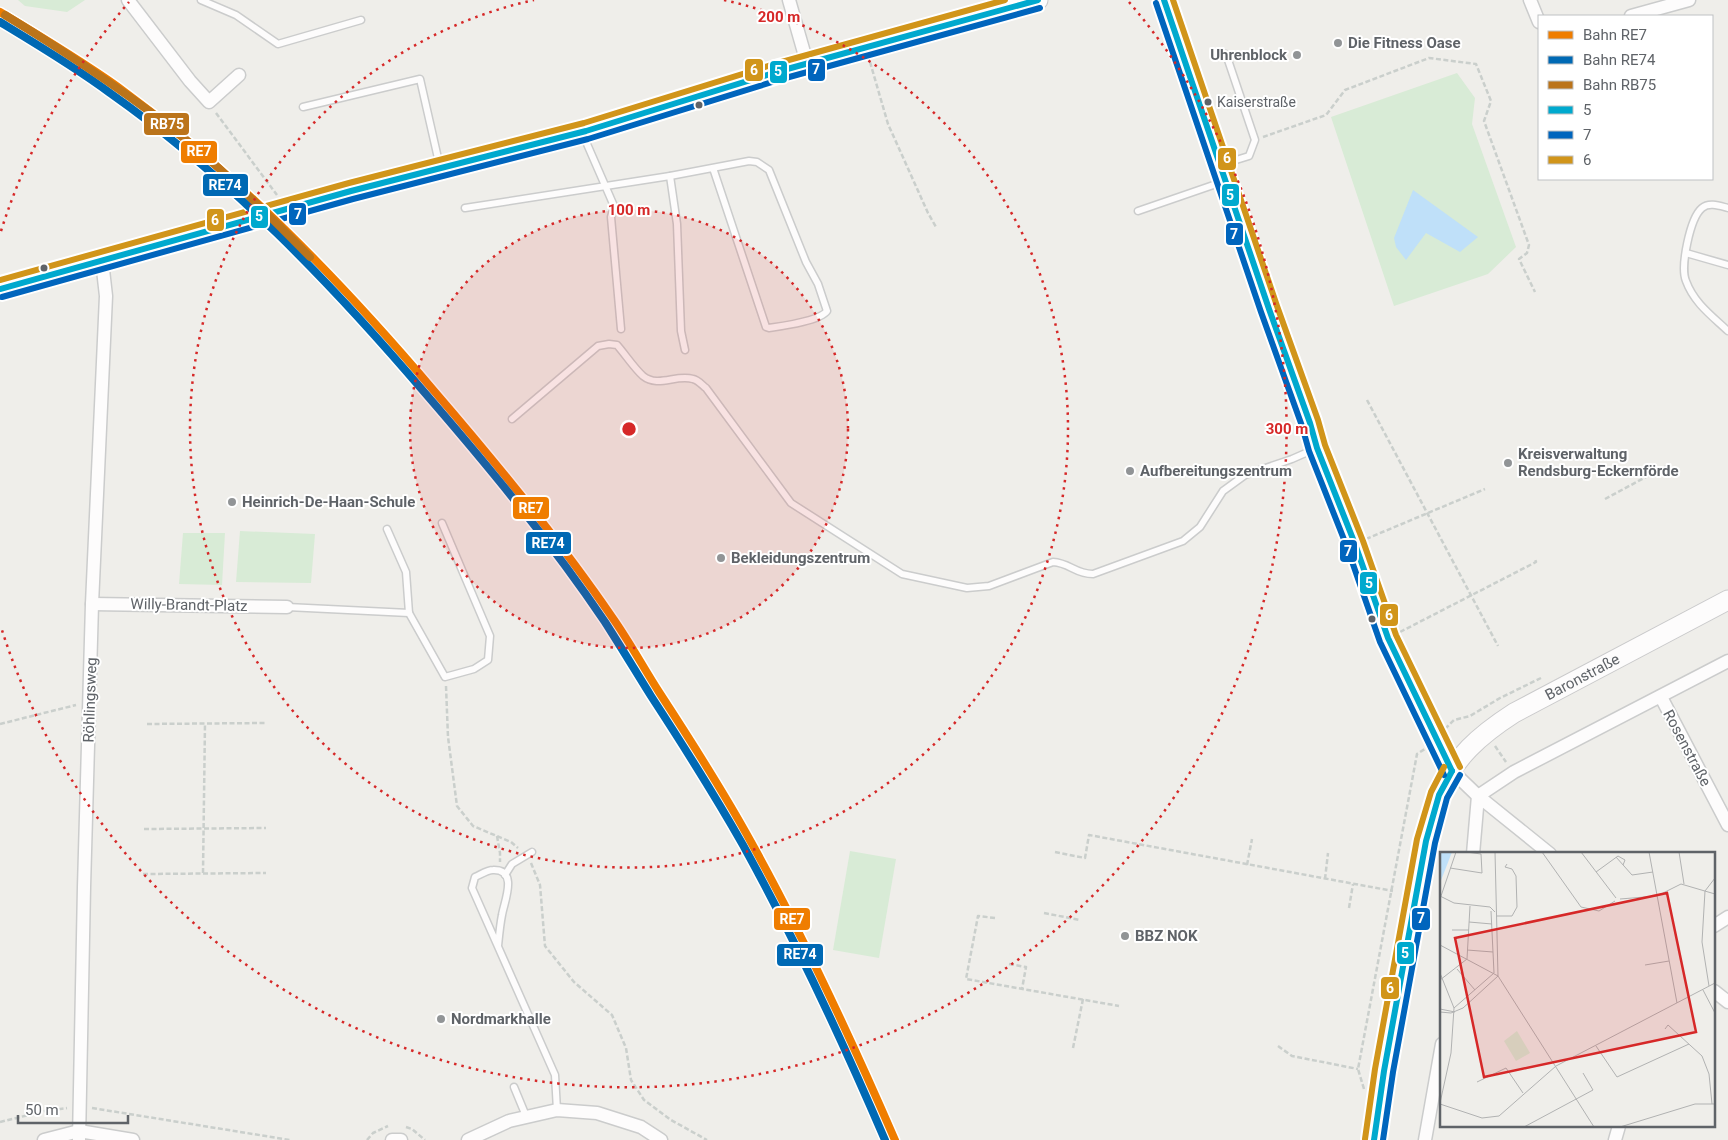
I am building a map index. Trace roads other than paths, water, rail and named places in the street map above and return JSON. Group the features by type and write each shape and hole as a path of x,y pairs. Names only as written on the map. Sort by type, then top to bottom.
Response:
{"street":[{"path":"128,0 190,81 209,102 239,75"},
{"path":"789,0 807,63"},
{"path":"0,289 440,168 586,131 865,46 1038,0"},
{"path":"1164,0 1317,448 1355,544 1388,638 1452,770 1478,796 1548,852"},
{"path":"1530,0 1538,20"},
{"path":"1635,15 1689,0"},
{"name":"Röhlingsweg","path":"79,1136 92,604 106,296 102,261"},
{"name":"Baronstraße","path":"1374,1140 1384,1071 1426,841 1439,795 1452,770 1475,741 1489,729 1514,713 1728,600"},
{"name":"Willy-Brandt-Platz","path":"92,604 287,607"},
{"path":"1478,796 1514,772 1728,661"},
{"name":"Rosenstraße","path":"1660,697 1728,825"},
{"path":"1473,852 1478,796"},
{"path":"1716,925 1728,917"},
{"path":"1716,992 1728,1002"},
{"path":"1425,1140 1440,1055"},
{"path":"468,1140 510,1121 557,1110 597,1113 641,1127 661,1140"},
{"path":"44,1140 79,1136 133,1140"},
{"path":"392,1140 401,1140"}],"lane":[{"path":"201,0 236,15 278,44 361,20"},
{"path":"1220,166 1249,156 1255,140 1226,54"},
{"path":"303,107 420,79 440,168"},
{"path":"586,131 587,144 614,206 612,217 621,329"},
{"path":"465,208 670,176 749,161 757,162 769,170 806,262 818,284 827,311 825,314 770,328 766,326 713,168"},
{"path":"670,176 677,224 681,330 685,350"},
{"path":"1138,211 1225,181"},
{"path":"1728,208 1716,205 1704,207 1696,215 1684,263 1685,279 1690,290 1700,305 1728,331"},
{"path":"1686,253 1728,265"},
{"path":"512,419 598,346 617,345 643,376 655,381 667,381 682,377 696,379 706,388 791,503 902,574 967,588 989,586 1053,562 1062,563 1081,574 1093,574 1183,541 1200,527 1223,491 1245,475 1292,460 1317,448"},
{"path":"387,529 406,572 410,613 445,677 474,669 488,660 490,636 442,523"},
{"path":"287,607 410,613"},
{"path":"505,875 512,864 530,853"},
{"path":"498,946 502,913 510,887 505,875 499,871 491,870 475,877 469,889 498,946 555,1075 557,1110"},
{"path":"514,1087 526,1116"}],"water":[{"path":"1413,190 1478,237 1460,252 1426,233 1406,260 1396,247 1394,238"}],"railway":[{"path":"489,469 612,617"}],"rail line":[{"name":"RE7","path":"0,12 118,87 162,120 246,192 286,230 362,309 504,474 570,559 618,626 740,823 809,952 895,1140"},
{"name":"RB75","path":"5,15 99,76 189,142 251,198 310,257"},
{"name":"RE74","path":"0,22 70,65 154,125 277,233 389,352 519,505 605,622 743,845 800,954 885,1140"}],"place":[{"name":"Die Fitness Oase","path":"1338,43"},
{"name":"Uhrenblock","path":"1297,55"},
{"name":"Kaiserstraße","path":"1208,102"},
{"name":"Kreisverwaltung Rendsburg-Eckernförde","path":"1508,463"},
{"name":"Aufbereitungszentrum","path":"1130,471"},
{"name":"Heinrich-De-Haan-Schule","path":"232,502"},
{"name":"Bekleidungszentrum","path":"721,558"},
{"name":"BBZ NOK","path":"1125,936"},
{"name":"Nordmarkhalle","path":"441,1019"}]}
